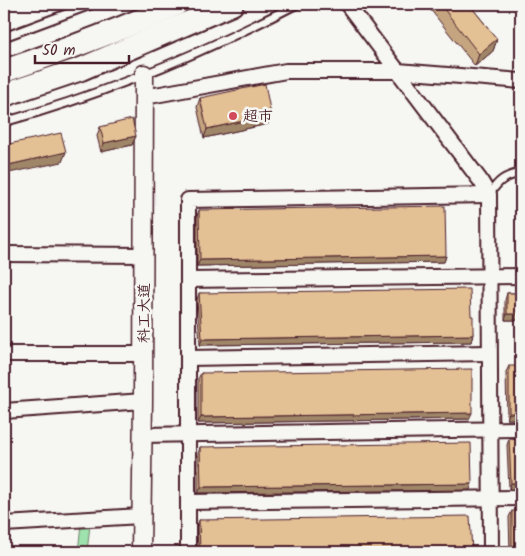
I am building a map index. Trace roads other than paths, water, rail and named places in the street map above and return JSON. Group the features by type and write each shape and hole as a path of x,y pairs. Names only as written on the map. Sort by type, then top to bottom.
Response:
{"main road":[{"path":"4,70 59,53 177,4"},
{"path":"4,95 82,69 232,4"}],"street":[{"path":"348,4 480,180 489,195 491,552"},
{"path":"150,96 286,71 398,71 521,80"},
{"name":"科工大道","path":"141,552 144,402 144,74"},
{"path":"188,552 188,200 489,195"},
{"path":"4,254 144,255"},
{"path":"188,280 521,276"},
{"path":"188,358 489,353"},
{"path":"4,354 144,354"},
{"path":"4,411 144,402"},
{"path":"143,435 521,429"},
{"path":"188,502 521,498"},
{"path":"4,524 141,516"}],"lane":[{"path":"4,36 93,4"},
{"path":"4,122 91,94 144,74 196,52 297,4"},
{"path":"489,195 497,183 510,175 521,173"}],"place":[{"name":"超市","path":"233,116"}]}
